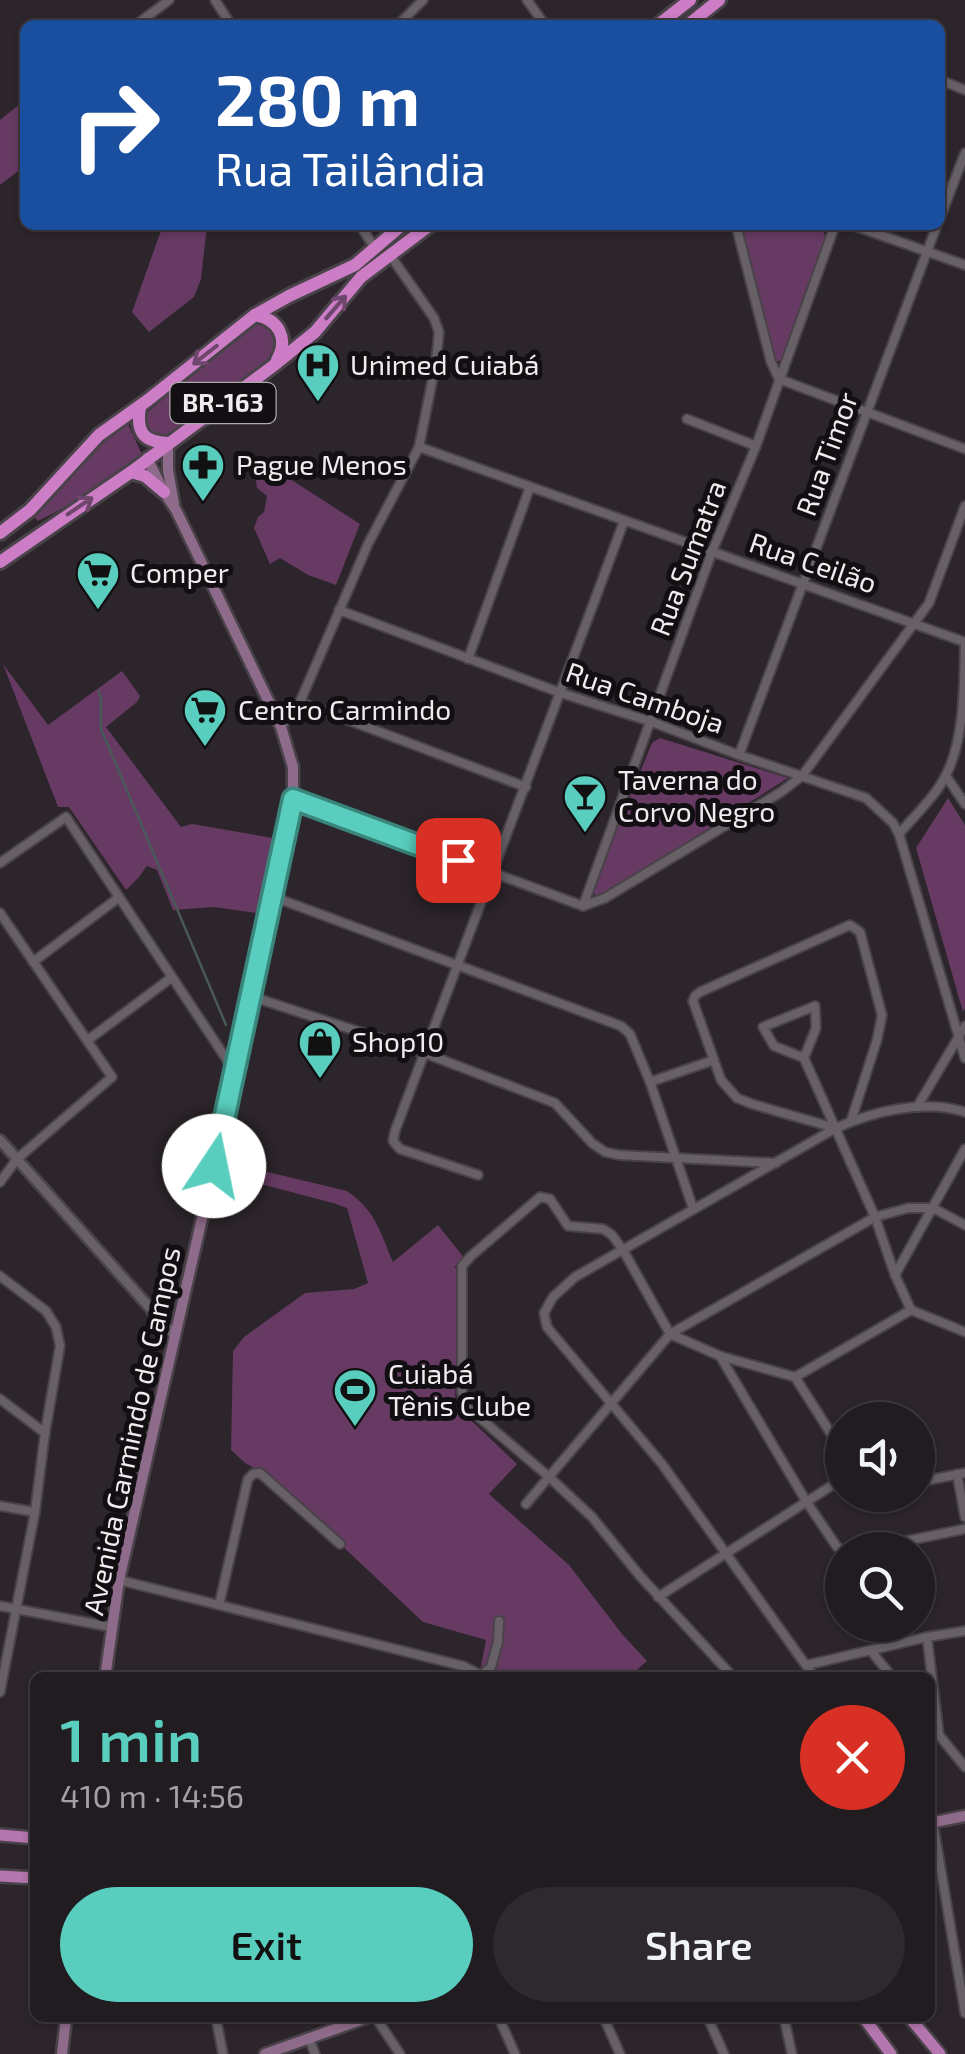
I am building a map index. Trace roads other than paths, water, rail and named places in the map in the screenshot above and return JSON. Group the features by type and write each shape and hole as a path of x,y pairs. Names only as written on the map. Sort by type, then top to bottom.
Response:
{"highway":[{"path":"664,20 690,0"},
{"path":"694,20 720,0"},
{"name":"BR-163","path":"0,533 30,510 100,435 255,316 354,264 396,230"},
{"name":"BR-163","path":"0,562 131,472 273,366 314,332 361,278 423,230"},
{"path":"255,316 272,320 280,329 283,350 273,366"},
{"path":"140,406 138,419 147,458"},
{"path":"141,431 148,439 168,443"},
{"path":"131,472 145,476 164,492"}],"main road":[{"path":"168,443 168,470 176,510"},
{"name":"Avenida Carmindo de Campos","path":"106,1672 119,1580 293,799 293,767 281,727 147,458"},
{"path":"935,1822 965,1816"},
{"path":"0,1836 30,1838"},
{"path":"0,1876 30,1878"},
{"path":"62,2054 66,2022"},
{"path":"265,2054 354,2022"},
{"path":"867,2022 891,2054"},
{"path":"913,2022 940,2054"}],"street":[{"path":"143,20 169,0"},
{"path":"403,20 423,0"},
{"path":"527,0 542,20"},
{"path":"945,205 965,152"},
{"path":"363,230 374,247"},
{"path":"737,230 771,362 779,378 965,449"},
{"name":"Rua Sumatra","path":"583,906 834,230"},
{"path":"866,230 965,265"},
{"name":"Rua Timor","path":"739,755 935,230"},
{"path":"281,727 300,702 368,544 419,447 439,332 434,318 390,254"},
{"path":"687,419 756,446"},
{"name":"Rua Ceilão","path":"419,447 965,642"},
{"path":"468,658 530,487"},
{"path":"293,799 572,903 583,906 605,898 802,776 929,604 965,506"},
{"path":"478,1175 400,1149 393,1141 395,1131 624,521"},
{"name":"Rua Camboja","path":"339,610 560,693 866,798 893,823 899,834 965,1058"},
{"path":"899,834 946,776 956,748 965,642"},
{"path":"300,702 526,787"},
{"path":"946,776 965,804"},
{"path":"0,862 66,817 233,1069"},
{"path":"271,896 621,1026 630,1034 650,1082 693,1208"},
{"path":"33,962 118,898"},
{"path":"0,913 112,1078 17,1159 0,1182"},
{"path":"836,1128 737,1098 721,1080 693,1000 700,992 850,926 860,932 882,1015 878,1040 851,1121"},
{"path":"88,1040 171,978"},
{"path":"250,996 424,1053 555,1103 605,1152 776,1163"},
{"path":"804,1058 816,1028 815,1006 763,1027 774,1046 804,1058 875,1217 911,1310 965,1332"},
{"path":"917,1107 965,1026"},
{"path":"650,1082 714,1060"},
{"path":"811,1672 662,1464 547,1327 544,1313 554,1297 576,1277 836,1128 869,1116 917,1107 944,1106 965,1112"},
{"path":"0,1140 176,1336"},
{"path":"895,1275 965,1149"},
{"path":"728,1672 592,1517 467,1407 462,1393 462,1266 540,1196 550,1199 568,1226 603,1229 612,1234 670,1334 720,1356 795,1377 825,1424"},
{"path":"526,1504 670,1334 875,1217 908,1208 933,1208 965,1225"},
{"path":"0,1276 46,1310 56,1327 60,1346 35,1512 0,1692"},
{"path":"795,1377 911,1310"},
{"path":"720,1356 827,1532"},
{"path":"0,1399 45,1434"},
{"path":"219,1605 248,1479 253,1474 260,1473 340,1544"},
{"path":"935,1478 961,1473 965,1517"},
{"path":"658,1596 825,1489"},
{"path":"0,1506 35,1512"},
{"path":"935,1535 965,1529"},
{"path":"119,1580 463,1666 474,1672"},
{"path":"0,1606 112,1627"},
{"path":"486,1672 492,1668 499,1621"},
{"path":"935,1636 965,1631"},
{"path":"807,1665 907,1642"},
{"path":"928,1642 931,1672"},
{"path":"871,1651 887,1672"},
{"path":"935,1703 939,1736"},
{"path":"935,1731 965,1767"},
{"path":"935,1845 965,2013"},
{"path":"217,2022 223,2054"},
{"path":"379,2022 400,2054"},
{"path":"502,2022 515,2054"},
{"path":"606,2022 620,2054"},
{"path":"710,2022 724,2054"},
{"path":"785,2022 790,2054"},
{"path":"308,2038 315,2054"}],"waterway":[{"path":"99,691 101,729 226,1025"}],"place":[{"name":"Unimed Cuiabá","path":"318,403"},
{"name":"Pague Menos","path":"203,503"},
{"name":"Comper","path":"98,611"},
{"name":"Centro Carmindo","path":"205,748"},
{"name":"Taverna do Corvo Negro","path":"585,834"},
{"name":"Shop10","path":"320,1080"},
{"name":"Cuiabá Tênis Clube","path":"355,1428"}]}
